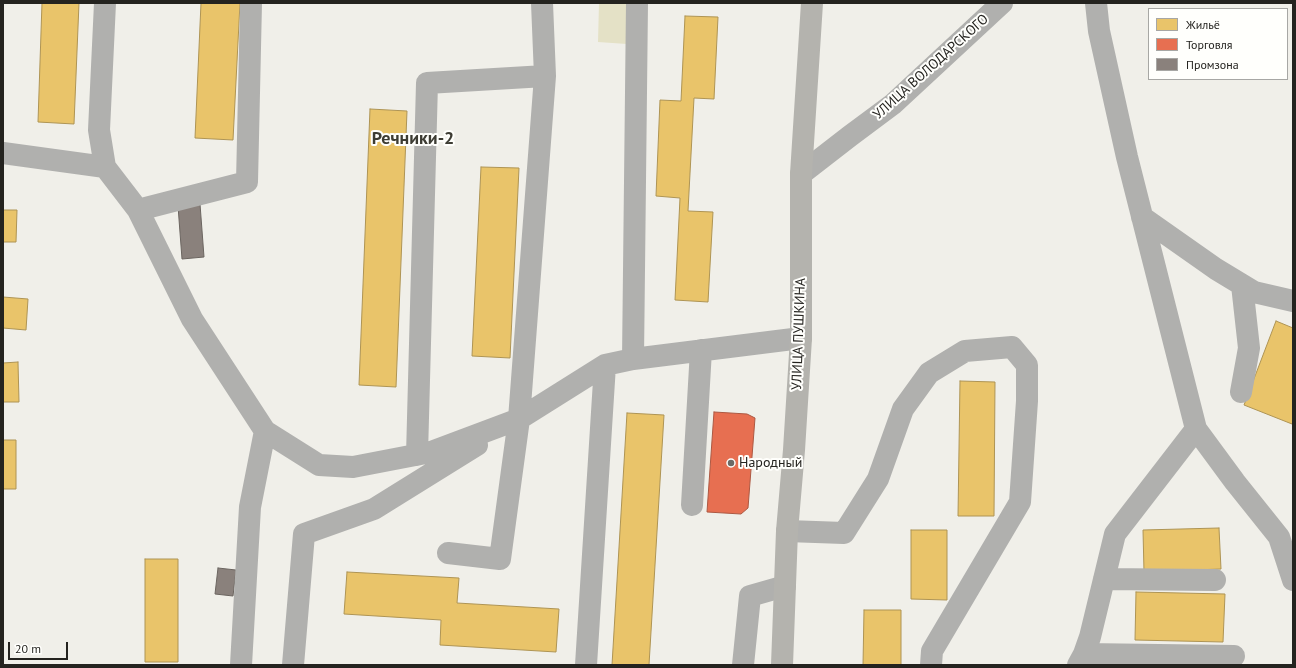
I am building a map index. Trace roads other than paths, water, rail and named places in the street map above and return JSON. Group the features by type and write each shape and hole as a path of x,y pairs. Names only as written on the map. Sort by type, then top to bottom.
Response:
{"main road":[{"name":"УЛИЦА ПУШКИНА","path":"782,665 787,531 801,338 801,174 812,3"}],"street":[{"path":"105,3 100,130 105,167 138,210 192,319 265,431 319,465 353,467 431,452 519,419"},
{"path":"138,210 247,182 251,3"},
{"path":"448,553 500,559 519,419 545,76 542,3"},
{"path":"633,359 637,3"},
{"name":"УЛИЦА ВОЛОДАРСКОГО","path":"801,174 893,104 1002,3"},
{"path":"1096,3 1099,31 1127,157 1196,429 1235,482 1279,536 1293,580"},
{"path":"417,455 427,83 545,76"},
{"path":"3,153 105,167"},
{"path":"1142,217 1216,269 1254,292 1293,301"},
{"path":"1241,392 1248,348 1242,285"},
{"path":"293,665 304,534 374,509 605,365 633,359 801,338"},
{"path":"787,531 844,533 878,479 904,409 929,372 965,351 1012,347 1027,365 1027,400 1020,502 932,651 931,665"},
{"path":"692,505 700,350"},
{"path":"586,665 605,365"},
{"path":"1196,429 1115,534 1090,637 1081,659 1234,656"},
{"path":"241,665 250,507 265,431"},
{"path":"1104,579 1215,580"},
{"path":"743,665 750,596 784,586"}],"place":[{"name":"Народный","path":"731,463"}],"district":[{"name":"Речники-2","path":"413,139"}]}
